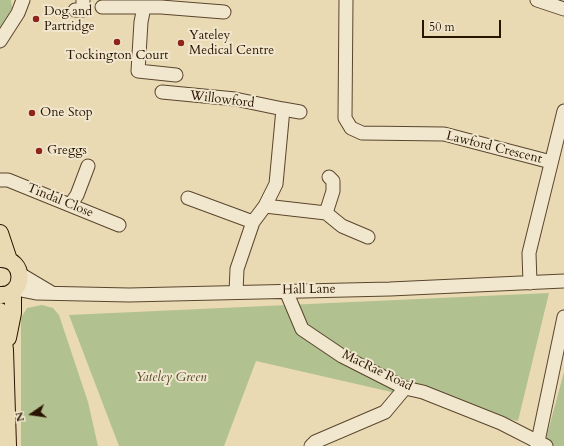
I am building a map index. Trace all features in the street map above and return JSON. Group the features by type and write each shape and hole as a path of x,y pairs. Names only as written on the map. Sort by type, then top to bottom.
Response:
{"main road":[{"path":"0,234 4,259 18,268 12,287 13,313 5,350"},
{"path":"0,311 5,350 8,446"}],"street":[{"path":"0,41 18,13 23,0"},
{"name":"Lawford Crescent","path":"346,0 345,118 351,128 362,134 444,134 551,162"},
{"path":"537,0 564,9"},
{"path":"102,6 135,4 224,12"},
{"path":"135,4 141,22 138,71 176,75"},
{"name":"Willowford","path":"162,92 235,99 300,112"},
{"path":"236,292 237,269 253,222 265,206 276,184 283,109"},
{"path":"530,283 529,253 564,111"},
{"path":"70,205 77,195 88,166"},
{"path":"326,212 332,191 332,181 329,177"},
{"name":"Tindal Close","path":"0,180 8,180 119,225"},
{"path":"188,198 253,222"},
{"path":"265,206 326,212 342,226 368,237"},
{"name":"Hall Lane","path":"12,287 36,293 129,295 390,289 564,281"},
{"name":"MacRae Road","path":"286,291 302,329 342,356 405,388 422,392 501,423 540,445"},
{"path":"540,445 561,344 564,317"},
{"path":"311,446 315,442 385,412 405,388"}],"green space":[{"path":"0,0 11,0 12,8 0,28"},
{"name":"Yateley Green","path":"549,293 518,421 256,361 224,446 119,446 69,315"},
{"path":"42,305 53,308 59,315 88,402 98,446 21,446 21,318 27,308"},
{"path":"564,372 564,446 544,446"}],"place":[{"name":"Dog and Partridge","path":"36,19"},
{"name":"Tockington Court","path":"117,42"},
{"name":"Yateley Medical Centre","path":"181,43"},
{"name":"One Stop","path":"32,113"},
{"name":"Greggs","path":"39,151"}]}
